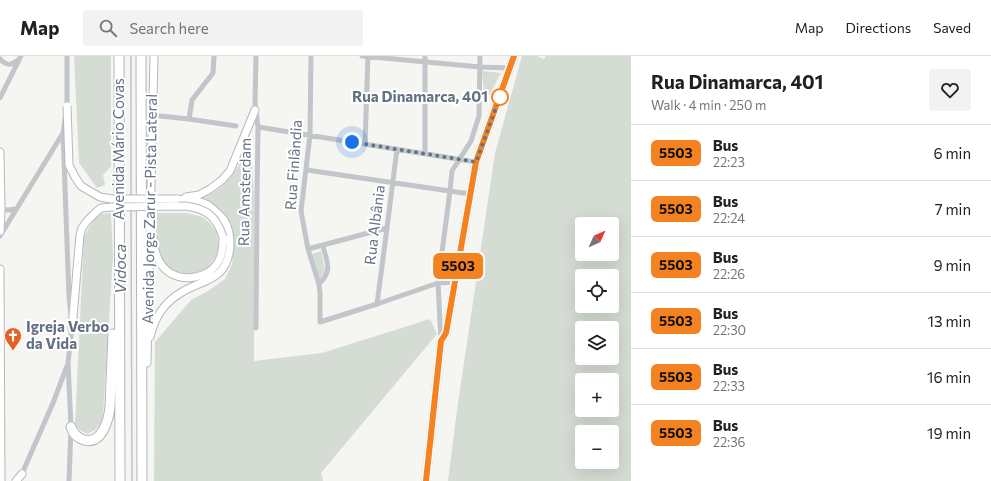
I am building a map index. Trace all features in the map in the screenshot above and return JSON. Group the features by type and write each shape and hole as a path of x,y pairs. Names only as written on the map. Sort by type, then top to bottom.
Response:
{"highway":[{"name":"Avenida Mário Covas","path":"118,56 120,481"},
{"name":"Avenida Mário Covas","path":"141,56 142,481"},
{"path":"71,427 75,435 79,438 89,441 94,440 102,432 108,419 110,406 114,318 119,287"},
{"path":"142,414 147,363"}],"main road":[{"path":"426,481 441,341 446,333 476,162 511,68 514,56"},
{"name":"Avenida Jorge Zarur - Pista Lateral","path":"147,363 155,58"},
{"path":"67,106 69,165 81,186 100,197 112,199 195,200 207,204 224,221 228,229 230,249 225,265 209,280 179,293 162,309 152,329 147,363"},
{"path":"176,199 199,195 222,180 230,171 255,110"},
{"path":"0,152 0,231"},
{"path":"72,329 80,235 82,228 90,216 101,208 186,206 196,207 206,211 213,217 223,236 223,249 220,260 213,268 203,275 192,278 182,278 170,274 156,257 150,218"},
{"path":"0,269 2,480"},
{"path":"18,481 22,474"}],"street":[{"path":"67,56 67,106 63,133 69,297 72,329 68,363 71,427 69,481"},
{"path":"189,119 192,100 213,73 214,56"},
{"name":"Rua Amsterdam","path":"256,56 255,110 258,127 256,328"},
{"name":"Rua Finlândia","path":"311,56 310,135 302,212 308,249 319,284 320,322 377,304"},
{"path":"362,56 425,59 480,67 511,68"},
{"path":"365,144 368,56"},
{"path":"441,341 438,283 452,171 471,141 479,116 480,56"},
{"path":"0,59 10,65 14,64 20,58"},
{"path":"0,98 20,58"},
{"path":"425,59 425,154"},
{"path":"160,116 236,126"},
{"path":"258,127 476,162"},
{"path":"0,236 63,133"},
{"name":"Rua Albânia","path":"377,304 397,149"},
{"path":"307,170 470,194"},
{"path":"1,209 16,210"},
{"path":"308,249 388,228"},
{"path":"319,284 326,276 328,270 323,246"},
{"path":"377,304 438,283 455,282"},
{"path":"22,474 53,403 68,363"}],"shaded area":[{"path":"74,56 111,56 111,166 103,175 105,185 97,188 79,163"},
{"path":"522,56 537,56 544,59 546,56 631,56 631,481 448,481 495,153"},
{"path":"482,71 501,73 485,103"},
{"path":"251,143 254,196 254,361 322,353 430,319 437,334 321,473 323,481 154,481 155,342 191,300 208,291 225,279 232,264 234,243 230,223 217,207 202,199 213,193 228,181"},
{"path":"111,213 113,256 103,416 98,427 87,434 75,425 84,236 93,221 101,214"},
{"path":"157,213 187,213 203,217 210,223 217,233 219,248 216,257 207,269 193,275 173,271 162,260 156,232"},
{"path":"321,251 325,270 320,279 312,254"}],"waterway":[{"name":"Vidoca","path":"131,56 131,197"},
{"name":"Vidoca","path":"131,209 132,481"}],"bus line":[{"name":"5503","path":"426,481 441,341 446,333 476,162 511,68 514,56"}],"place":[{"name":"Rua Dinamarca, 401","path":"500,97"},
{"name":"Igreja Verbo da Vida","path":"13,351"}],"route":[{"path":"352,142 476,162 500,97"}]}
